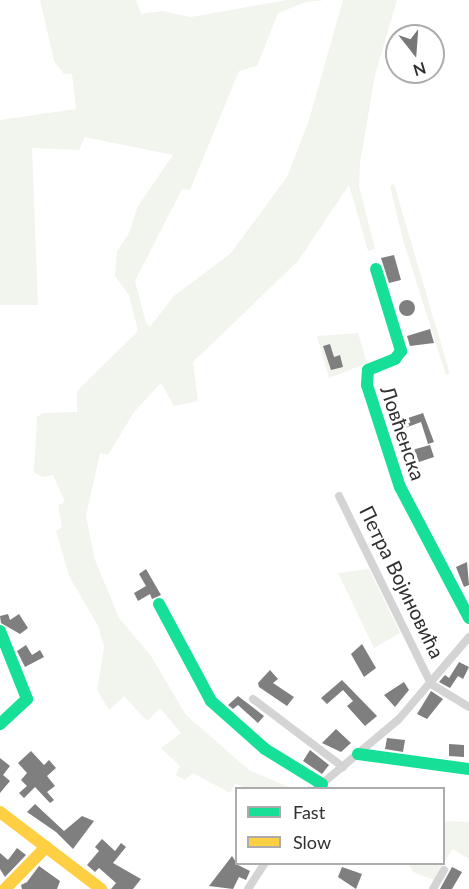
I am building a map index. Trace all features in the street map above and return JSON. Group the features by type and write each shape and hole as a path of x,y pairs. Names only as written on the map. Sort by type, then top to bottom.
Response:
{"street":[{"name":"Ловћенска","path":"376,269 401,351 395,359 368,370 367,385 400,487 469,618"},
{"name":"Петра Војиновића","path":"339,496 431,684 469,707"},
{"name":"Петра Војиновића","path":"159,604 197,681 217,707 265,748 320,786 399,720 468,642"},
{"path":"0,631 27,699 0,724"},
{"path":"253,699 343,767"},
{"path":"358,754 469,769"},
{"path":"0,812 101,889"},
{"path":"5,889 46,847"},
{"path":"248,889 263,865"},
{"path":"433,889 444,870"}],"shaded area":[{"path":"40,0 136,0 141,14 162,11 191,17 287,0 325,0 306,2 278,13 257,66 239,71 190,190 182,189 135,281 146,323 150,327 174,296 231,253 287,177 308,123 343,0 397,0 390,24 385,24 385,41 375,75 360,163 359,186 375,249 368,251 349,185 298,261 193,362 198,401 174,406 161,383 134,412 108,455 100,453 86,516 95,560 119,618 151,656 186,715 249,770 289,787 243,787 235,783 230,793 193,773 185,780 176,775 180,766 161,748 181,733 160,708 147,721 124,696 109,710 97,690 104,647 98,626 69,576 56,531 62,527 58,505 65,502 53,475 42,477 34,472 37,417 42,413 77,412 77,391 138,331 129,295 115,276 117,251 128,235 138,206 173,155 85,137 79,150 32,148 38,305 0,305 0,120 76,109 72,74 64,74 54,61"},
{"path":"394,184 450,374 446,375 403,240 390,186"},
{"path":"358,333 367,363 329,378 317,336"},
{"path":"369,569 400,633 374,648 338,573"},
{"path":"445,821 469,822 469,859 452,849 445,861"},
{"path":"410,865 442,865 434,880 413,872"}],"building":[{"path":"394,255 401,280 389,283 381,258"},
{"path":"404,300 410,300 415,308 413,314 404,316 399,311 399,305"},
{"path":"430,329 434,343 410,346 407,336"},
{"path":"330,344 334,357 340,355 343,367 331,370 323,346"},
{"path":"423,413 434,442 428,444 421,422 405,428 402,420"},
{"path":"430,445 434,457 416,463 412,450"},
{"path":"467,562 469,585 464,587 456,567"},
{"path":"146,569 161,595 152,599 150,594 138,601 134,593 146,586 139,574"},
{"path":"8,614 10,620 19,614 28,628 20,634 1,623 0,616"},
{"path":"362,644 376,668 364,677 351,654"},
{"path":"26,645 32,655 40,650 44,657 25,667 17,651"},
{"path":"459,662 469,667 463,679 458,676 450,688 439,682 445,675 449,678"},
{"path":"270,670 278,679 273,683 294,697 287,706 259,687 258,683"},
{"path":"342,680 377,716 365,726 347,706 353,701 343,690 327,704 321,698"},
{"path":"404,682 409,690 395,707 384,695"},
{"path":"431,691 443,699 427,719 417,714"},
{"path":"238,696 264,716 258,723 238,705 233,709 228,705"},
{"path":"336,729 351,743 341,752 322,743"},
{"path":"387,738 405,740 403,752 385,749"},
{"path":"449,744 464,745 464,757 449,756"},
{"path":"310,750 329,765 322,774 303,761"},
{"path":"31,751 44,765 49,760 56,768 47,776 55,786 47,792 54,800 50,803 35,787 24,798 19,793 27,786 21,780 27,773 18,763"},
{"path":"0,758 10,766 3,775 10,781 0,793"},
{"path":"35,804 64,831 82,816 94,821 73,849 56,832 27,812"},
{"path":"102,839 115,851 121,843 126,847 113,863 141,879 133,889 111,889 116,883 99,868 95,872 87,865 99,851 95,847"},
{"path":"17,848 26,855 5,877 0,869 0,853 8,860"},
{"path":"232,856 235,865 250,871 246,880 239,877 233,889 209,886"},
{"path":"39,866 60,881 57,889 22,889 21,885 27,882"},
{"path":"342,867 362,874 356,889 338,877"},
{"path":"452,867 462,872 452,889 440,889"}],"traffic: fast":[{"path":"376,269 401,351 395,359 368,370 367,385 400,487 469,618"},
{"path":"159,604 211,701 265,749 322,784"},
{"path":"0,631 27,699 0,724"},
{"path":"358,754 469,769"}],"traffic: slow":[{"path":"0,812 101,889"},
{"path":"5,889 46,847"}]}
